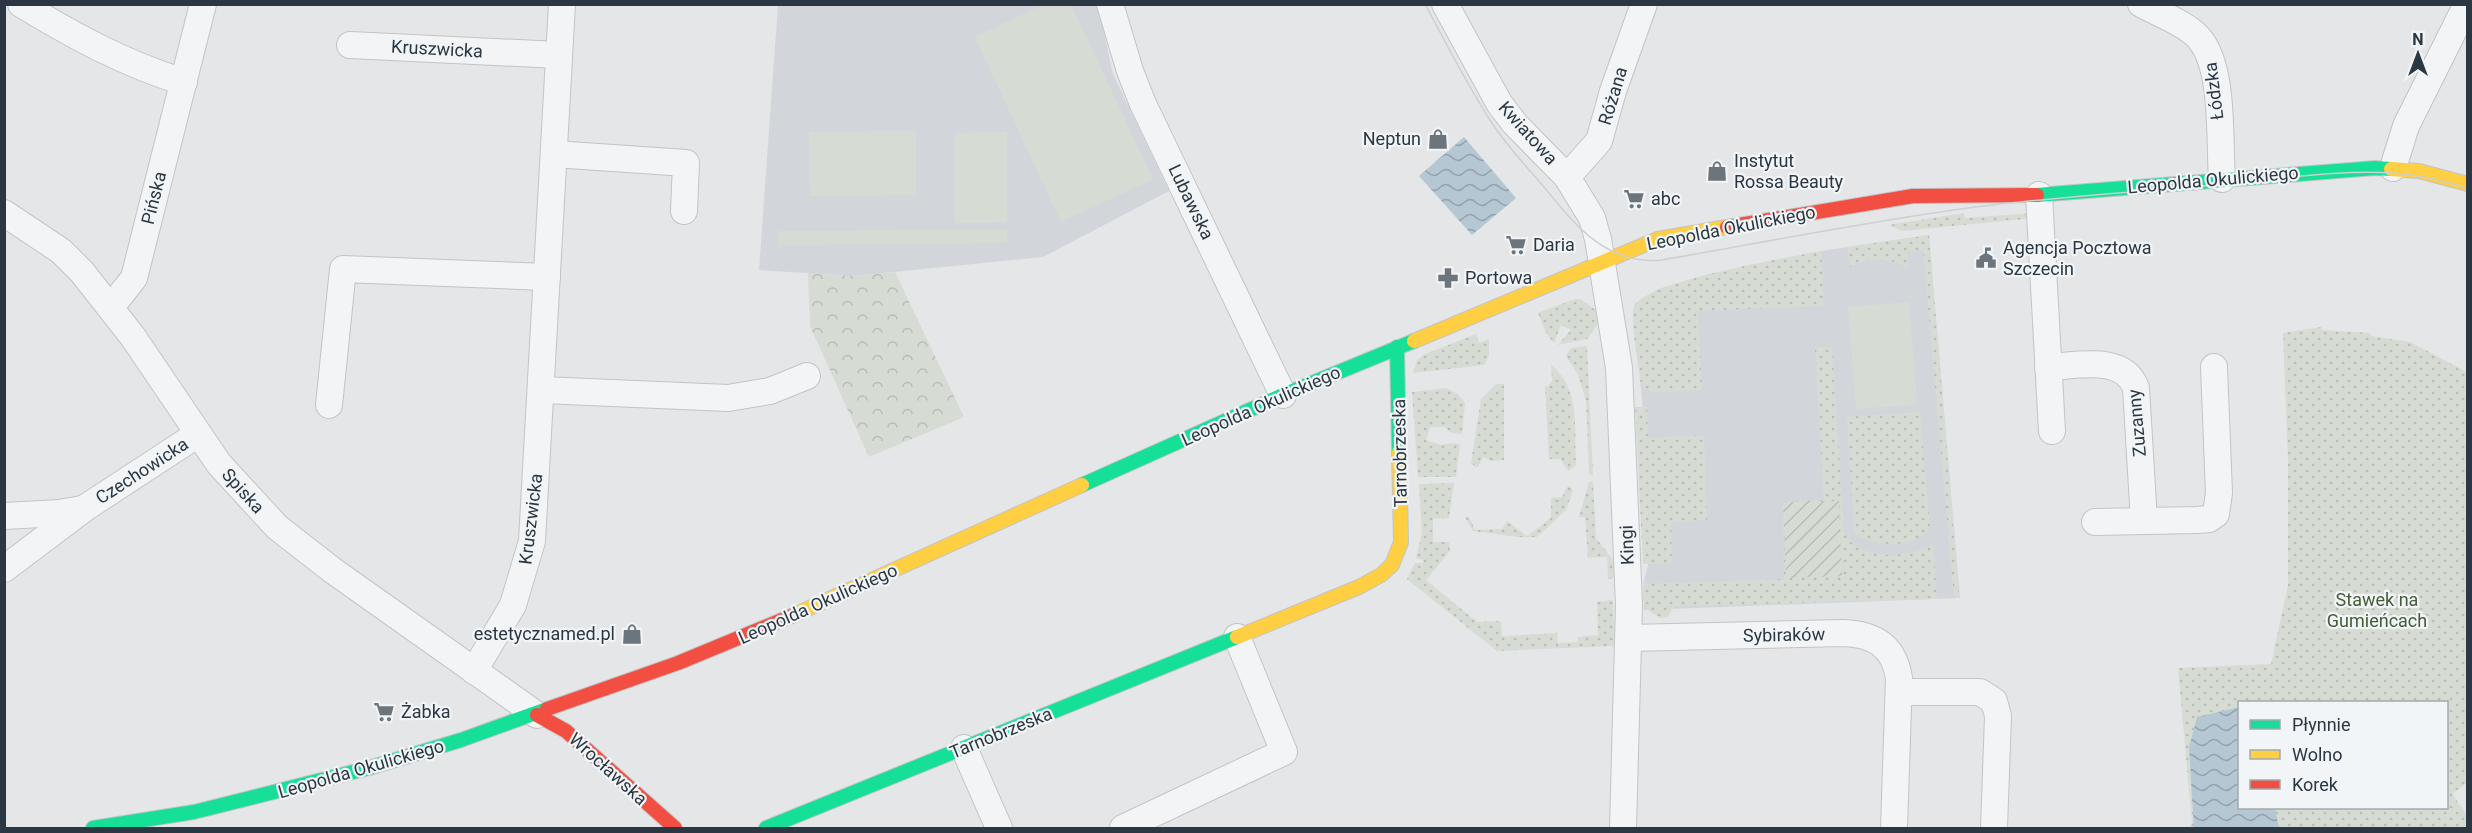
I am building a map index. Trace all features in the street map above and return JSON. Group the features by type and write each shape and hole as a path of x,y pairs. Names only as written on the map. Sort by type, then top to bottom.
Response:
{"street":[{"path":"21,4 93,47 127,63 184,82"},
{"name":"Pińska","path":"111,307 134,278 203,4"},
{"name":"Kruszwicka","path":"474,671 506,620 519,593 528,561 536,507 561,4"},
{"name":"Lubawska","path":"1110,4 1130,71 1143,104 1283,395"},
{"name":"Kwiatowa","path":"1445,4 1506,113 1567,177 1592,218 1602,263"},
{"name":"Różana","path":"1567,177 1599,141 1613,91 1644,4"},
{"name":"Łódzka","path":"2141,4 2196,34 2210,54 2215,78 2222,179"},
{"path":"2393,168 2406,126 2468,4"},
{"name":"Kruszwicka","path":"350,45 559,55"},
{"path":"554,154 686,163 684,211"},
{"name":"Leopolda Okulickiego","path":"93,828 194,812 305,785 429,750 678,663 803,611 1283,395 1640,246 1670,236 1862,203 1927,195 2039,195 2222,179 2393,168 2420,171 2468,184"},
{"path":"2039,195 2052,431"},
{"name":"Spiska","path":"4,213 61,251 82,272 111,307 198,434 237,486 277,527 332,570 537,714"},
{"name":"Kingi","path":"1602,263 1619,368 1629,638 1623,828"},
{"path":"329,405 343,269 547,277"},
{"name":"Tarnobrzeska","path":"766,828 1359,587 1386,573 1395,564 1401,526 1397,347"},
{"name":"Zuzanny","path":"2048,367 2111,365 2133,379 2136,388 2144,521"},
{"path":"2095,522 2196,520 2209,519 2216,514 2219,493 2214,367"},
{"path":"542,390 728,398 770,391 807,376"},
{"name":"Czechowicka","path":"4,569 85,508 198,434"},
{"name":"Czechowicka","path":"4,516 59,513 85,508"},
{"name":"Sybiraków","path":"1629,638 1862,634 1886,646 1898,666 1894,828"},
{"path":"1123,828 1284,752 1237,637"},
{"path":"1899,692 1980,692 1994,701 1998,716 1994,828"},
{"name":"Wrocławska","path":"537,714 566,731 675,828"},
{"path":"964,748 999,828"}],"shaded area":[{"path":"778,5 1098,5 1113,74 1169,191 1043,257 854,276 759,270"},
{"path":"1929,235 1960,598 1644,610 1643,584 1649,561 1646,438 1633,313 1635,304 1658,289 1709,274 1821,251"}],"green space":[{"path":"1045,4 1071,5 1153,179 1061,222 975,37"},
{"path":"916,131 916,195 810,196 809,132"},
{"path":"1007,132 1007,222 955,223 955,133"},
{"path":"1964,213 1965,218 2034,213 2034,218 1902,231 1889,225"},
{"path":"1007,229 1007,243 779,245 779,231"},
{"path":"1929,235 1959,598 1954,598 1923,250 1907,252 1908,268 1879,259 1857,263 1850,267 1847,247"},
{"path":"1821,251 1824,306 1698,311 1702,390 1651,392 1641,384 1633,313 1634,307 1643,298 1662,289 1719,272"},
{"path":"895,272 964,417 869,457 810,326 808,273 854,276"},
{"path":"1580,299 1597,311 1598,324 1587,339 1558,345 1571,330 1561,325 1554,343 1546,333 1538,313"},
{"path":"1909,302 1917,404 1856,409 1848,307"},
{"name":"Stawek na Gumieńcach","path":"2321,327 2322,330 2370,333 2371,336 2410,342 2467,372 2468,782 2452,794 2467,815 2467,828 2189,828 2192,823 2178,668 2271,664 2288,585 2288,461 2283,333"},
{"path":"1476,334 1479,343 1489,339 1489,356 1484,365 1413,373 1417,360 1423,355"},
{"path":"1587,346 1593,476 1589,474 1586,400 1578,375 1566,356 1571,348"},
{"path":"1832,347 1844,532 1850,541 1860,548 1885,555 1912,553 1933,543 1937,599 1674,606 1668,617 1661,618 1650,612 1643,597 1643,584 1784,579 1783,502 1824,500 1815,348"},
{"path":"1551,365 1561,375 1572,398 1576,465 1568,471 1560,459 1549,459 1545,385 1548,387 1552,381"},
{"path":"1496,384 1504,384 1504,460 1492,461 1484,457 1477,468 1471,463 1481,399"},
{"path":"1446,388 1458,394 1465,403 1462,434 1451,433 1444,427 1430,427 1426,440 1441,445 1460,444 1456,477 1418,477 1412,392"},
{"path":"1635,407 1647,407 1648,438 1704,435 1707,520 1671,522 1672,563 1643,564"},
{"path":"1920,412 1930,528 1923,535 1904,543 1882,543 1862,538 1854,533 1847,417"},
{"path":"1593,481 1596,538 1613,560 1614,578 1608,579 1607,557 1588,558 1585,517 1579,517 1589,482"},
{"path":"1454,483 1449,518 1433,519 1433,542 1449,542 1450,551 1426,580 1477,622 1501,621 1502,636 1557,633 1558,643 1578,642 1578,637 1598,635 1597,602 1613,600 1615,648 1611,646 1497,651 1407,579 1415,563 1423,563 1423,560 1416,558 1422,533 1419,484"},
{"path":"1568,485 1573,490 1566,510 1537,537 1473,531 1465,517 1469,517 1475,530 1502,529 1507,521 1527,536 1551,518 1551,498 1562,497"},
{"path":"1839,501 1842,576 1786,578 1783,502"}],"water":[{"path":"1464,137 1516,198 1472,235 1419,176"},
{"path":"2238,707 2238,809 2275,809 2279,828 2194,828 2189,747 2197,717"}],"tram line":[{"path":"1425,4 1481,106 1516,154 1568,215 1594,240 1609,250 1642,260 1662,260 1857,225 1975,207 2310,175 2375,172 2407,174 2468,189"}],"traffic: fast":[{"path":"2037,195 2375,168 2391,169"},
{"path":"1082,485 1283,395 1414,341"},
{"path":"1397,347 1399,452"},
{"path":"766,828 1237,637"},
{"path":"93,828 194,812 369,768 461,740 547,709"}],"traffic: slow":[{"path":"2391,169 2419,171 2468,184"},
{"path":"1414,341 1658,239 1727,227"},
{"path":"1237,637 1359,587 1381,575 1392,565 1401,542 1399,452"},
{"path":"794,615 1082,485"}],"traffic: jam":[{"path":"1727,227 1913,196 2037,195"},
{"path":"547,709 678,663 794,615"},
{"path":"537,715 566,731 675,828"}],"place":[{"name":"Neptun","path":"1438,139"},
{"name":"Instytut Rossa Beauty","path":"1717,171"},
{"name":"abc","path":"1634,199"},
{"name":"Daria","path":"1516,245"},
{"name":"Agencja Pocztowa Szczecin","path":"1986,258"},
{"name":"Portowa","path":"1448,278"},
{"name":"estetycznamed.pl","path":"632,634"},
{"name":"Żabka","path":"384,712"}]}
